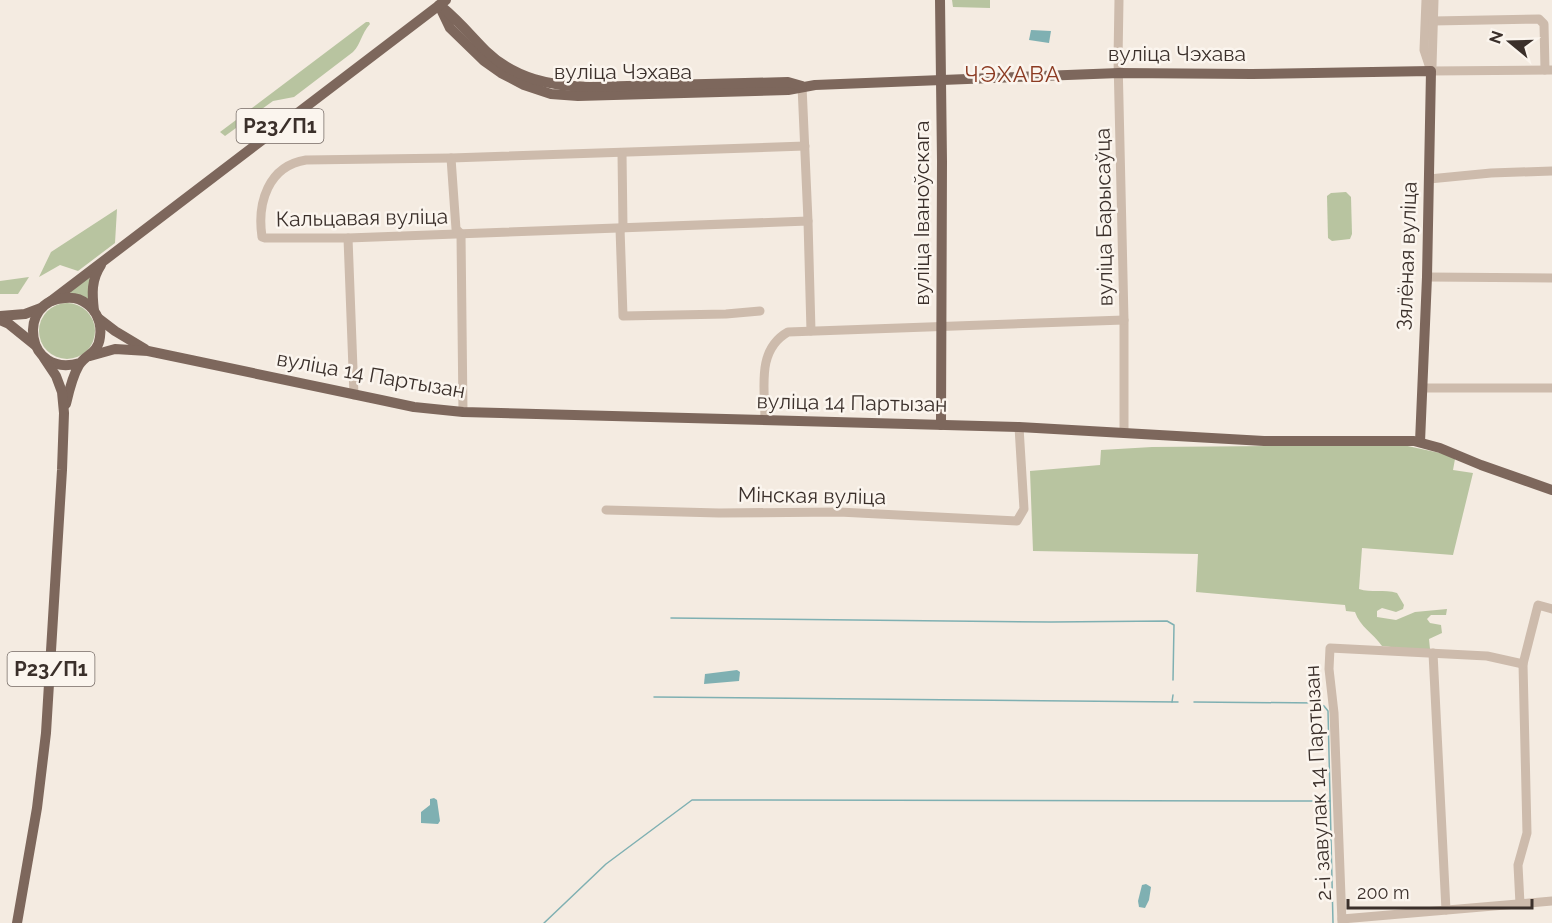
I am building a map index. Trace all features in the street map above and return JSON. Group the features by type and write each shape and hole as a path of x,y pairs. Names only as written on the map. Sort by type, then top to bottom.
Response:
{"main road":[{"name":"вуліца Іваноўскага","path":"940,0 942,425"},
{"name":"вуліца Чэхава","path":"443,3 488,52 508,68 525,77 565,87 788,82 802,86 1119,73 1252,74 1431,71"},
{"name":"Р23/П1","path":"46,305 443,3"},
{"name":"Зялёная вуліца","path":"1420,442 1427,277 1431,71"},
{"name":"Р23/П1","path":"90,356 97,348 100,338 94,276 107,257"},
{"name":"Р23/П1","path":"0,318 25,314 60,298 79,299 96,314"},
{"path":"35,345 33,326 46,305"},
{"name":"вуліца 14 Партызан","path":"96,314 115,331 148,351"},
{"name":"Р23/П1","path":"0,318 35,345 44,358 59,384 64,414"},
{"name":"вуліца 14 Партызан","path":"90,356 115,350 148,351 414,407 463,412 1019,427 1257,441 1420,442 1552,490"},
{"path":"44,358 62,365 80,363 90,356"},
{"name":"Р23/П1","path":"17,923 31,852 46,733 64,414 69,387 80,363"}],"street":[{"name":"вуліца Барысаўца","path":"1119,0 1124,433"},
{"name":"Зялёная вуліца","path":"1426,0 1424,50 1431,71"},
{"name":"Зялёная вуліца","path":"1431,71 1434,0"},
{"path":"1433,21 1539,19 1544,24 1548,70"},
{"name":"вуліца Чэхава","path":"1431,71 1548,70"},
{"path":"802,86 810,331"},
{"name":"Кальцавая вуліца","path":"804,146 451,158 306,160 283,169 273,179 265,191 260,219 262,237 265,238 348,238 808,221"},
{"path":"622,153 623,316 760,311"},
{"path":"451,158 456,229 461,234 463,412"},
{"path":"1429,180 1491,172 1552,171"},
{"path":"348,238 354,395"},
{"path":"1427,277 1552,278"},
{"path":"765,420 765,362 774,342 788,333 1124,320"},
{"path":"1422,388 1552,388"},
{"name":"Мінская вуліца","path":"606,510 719,513 839,512 1017,521 1024,509 1019,427"},
{"path":"1520,904 1518,865 1527,833 1523,664 1538,604 1552,609"},
{"name":"2-і завулак 14 Партызан","path":"1433,653 1330,648 1329,669 1334,713 1342,921 1387,920 1446,910 1552,901"},
{"path":"1446,910 1433,653 1487,656 1523,664"}],"green space":[{"path":"952,0 990,0 990,8 953,7"},
{"path":"366,22 370,24 353,52 294,97 273,101 225,136 220,132"},
{"path":"1346,192 1351,197 1352,234 1350,239 1332,241 1328,238 1327,196 1331,193"},
{"path":"117,209 115,243 78,271 60,265 39,277 51,252"},
{"path":"29,277 18,294 0,294 0,281"},
{"path":"90,277 90,301 69,292"},
{"path":"67,303 78,305 87,311 93,320 95,331 93,342 87,351 78,357 67,359 56,357 47,351 41,342 39,331 41,320 47,311 56,305"},
{"path":"1403,445 1449,455 1455,459 1453,470 1473,473 1453,555 1362,548 1359,589 1397,593 1404,605 1403,609 1396,612 1382,608 1377,611 1377,617 1396,620 1415,612 1447,609 1446,615 1431,615 1427,619 1430,623 1441,625 1442,633 1429,639 1430,649 1427,651 1382,646 1360,622 1355,612 1346,611 1345,605 1196,592 1198,554 1033,551 1030,471 1100,465 1101,450 1152,447"}],"water":[{"path":"1031,30 1051,31 1049,43 1029,40"},
{"path":"737,670 740,672 739,681 704,684 705,674"},
{"path":"430,799 437,800 440,821 438,824 421,823 421,812 430,805"},
{"path":"1146,884 1151,887 1149,900 1145,908 1139,907 1138,901 1142,885"}],"waterway":[{"path":"671,618 1167,621 1174,625 1173,680"},
{"path":"1172,702 1173,695"},
{"path":"654,697 1178,702"},
{"path":"1194,702 1317,703 1328,711 1333,923"},
{"path":"544,923 606,864 692,800 1330,801"}],"district":[{"name":"ЧЭХАВА","path":"1013,74"}]}
